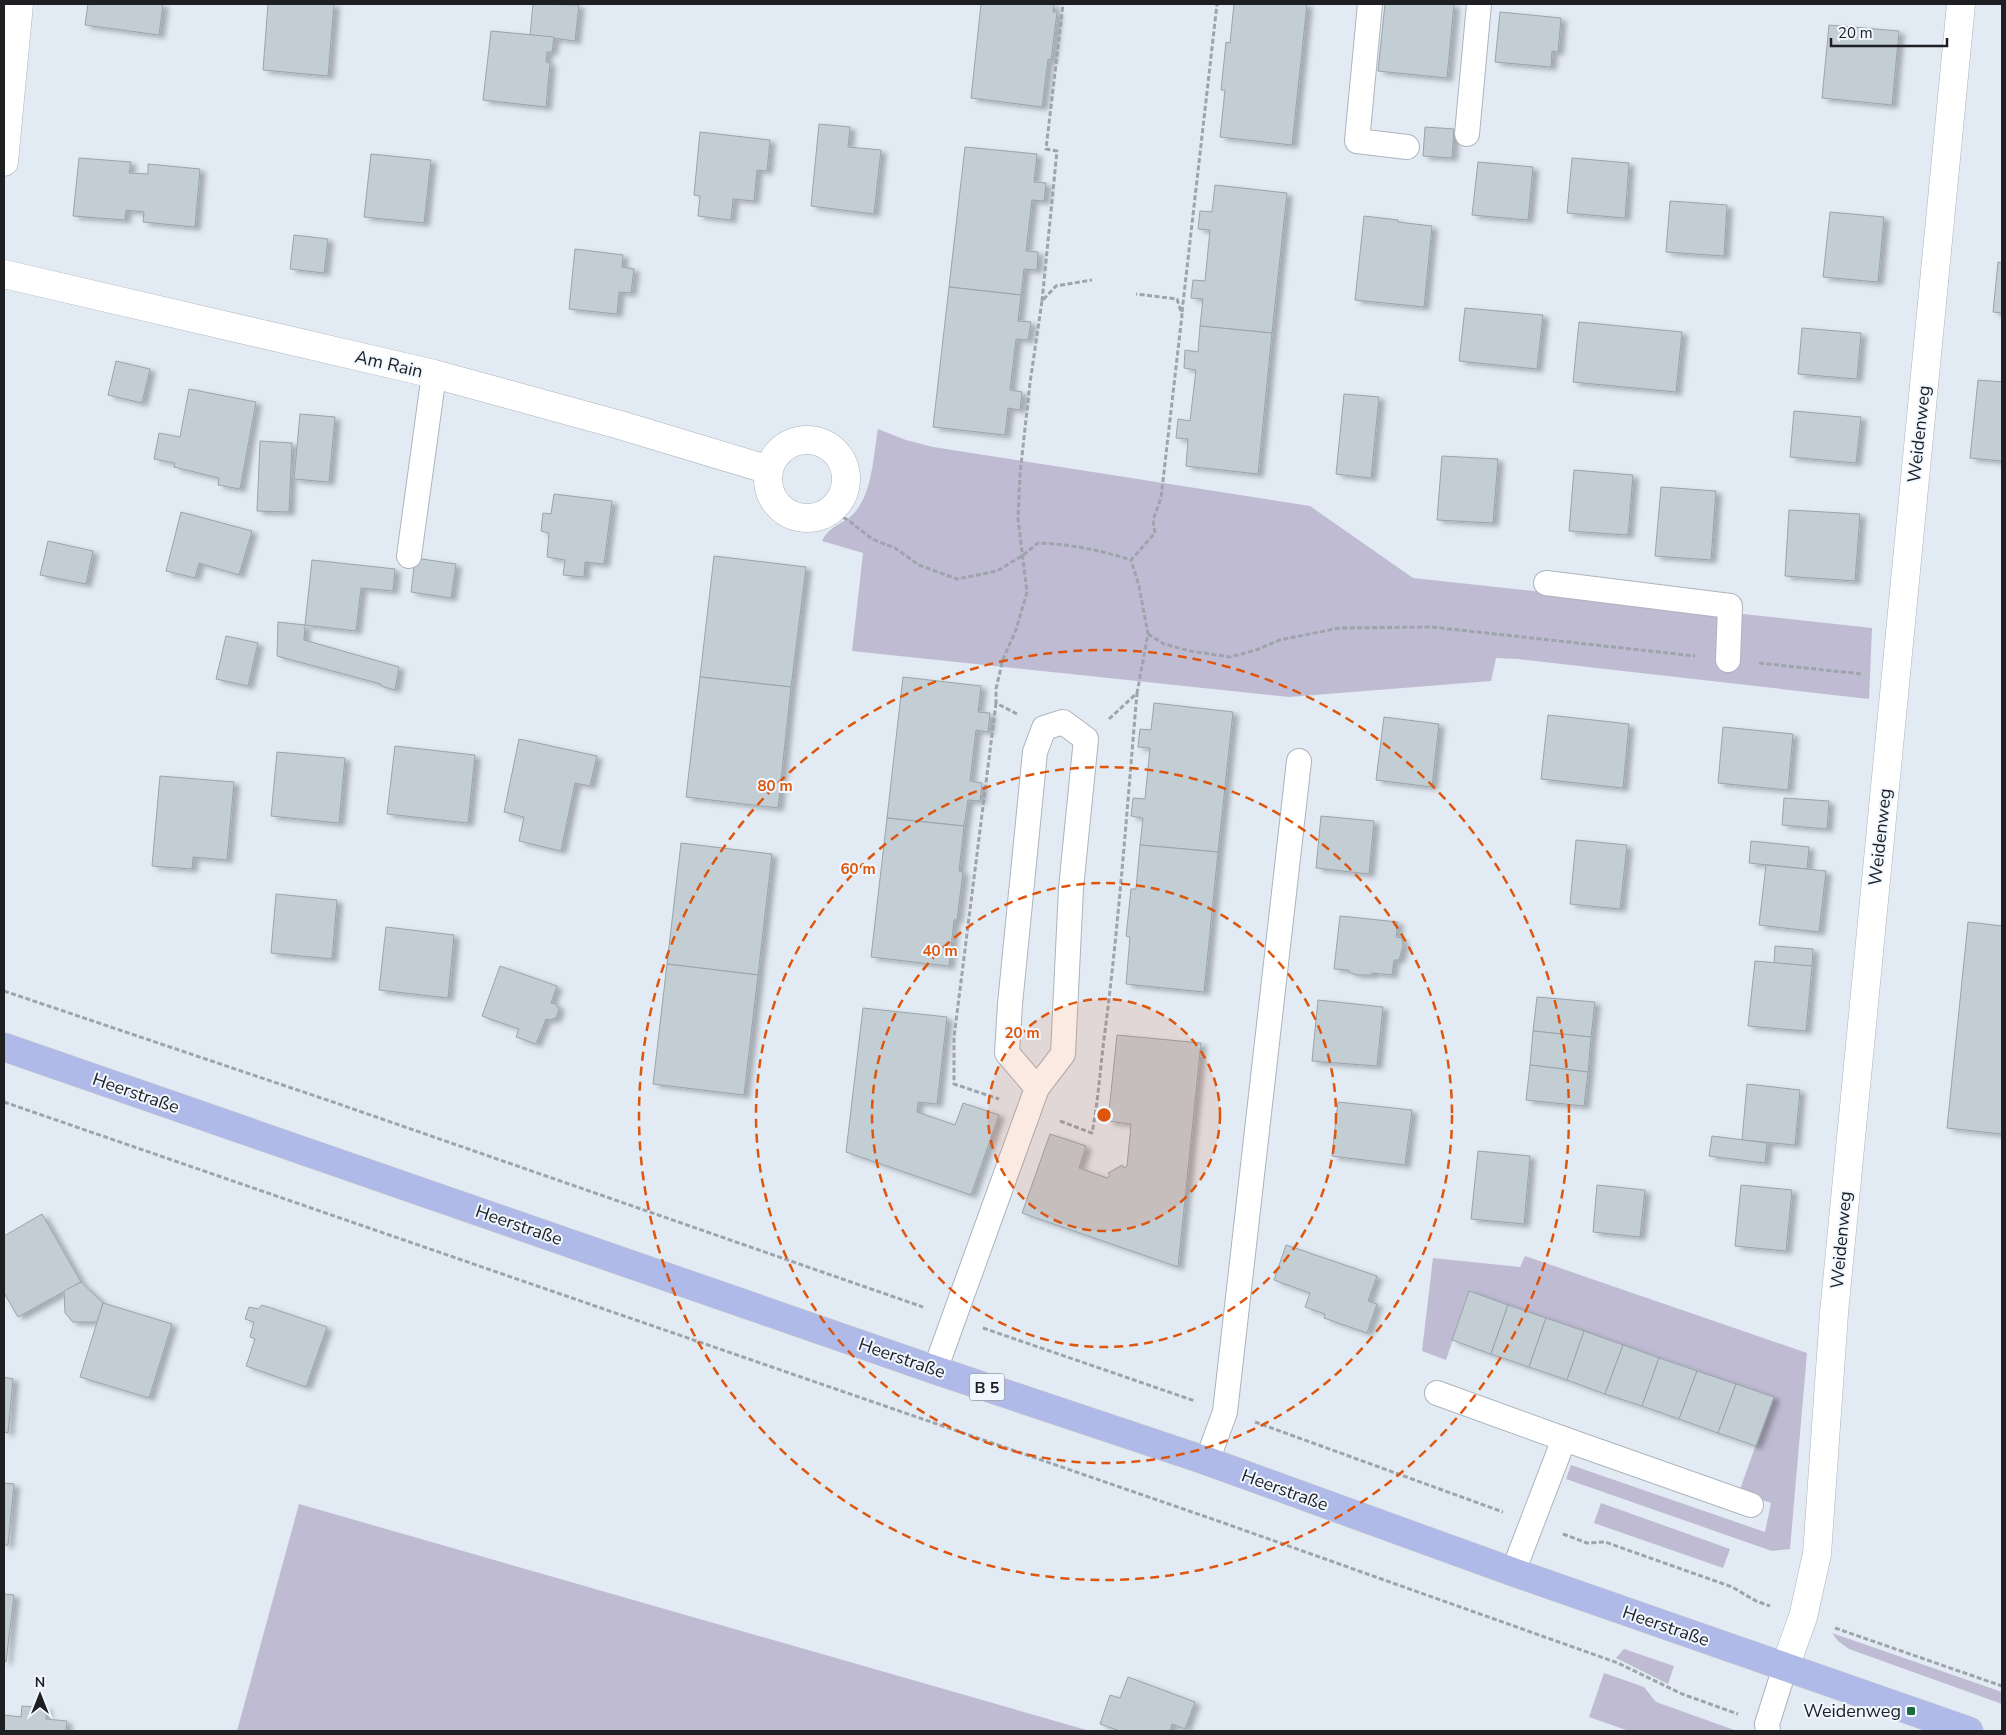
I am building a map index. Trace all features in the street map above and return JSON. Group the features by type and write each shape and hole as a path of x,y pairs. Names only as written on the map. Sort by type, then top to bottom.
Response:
{"main road":[{"name":"Heerstraße","path":"4,1047 935,1370 1207,1461 1513,1572 1969,1731"}],"street":[{"path":"4,162 19,4"},
{"name":"Weidenweg","path":"1786,1668 1803,1617 1817,1554 1830,1352 1961,4"},
{"name":"Am Rain","path":"4,274 434,374 620,425 769,470"},
{"path":"808,440 825,444 838,456 846,471 845,489 838,504 830,510 824,515 807,518 789,514 776,503 769,487 769,470 777,454 791,443 808,440"}],"lane":[{"path":"1370,4 1357,141 1408,147"},
{"path":"1467,134 1478,4"},
{"path":"409,556 434,374"},
{"path":"1546,583 1730,606 1728,660"},
{"path":"935,1370 1037,1088 1062,1054 1071,888 1086,739 1062,722 1044,728 1035,752 1010,1004 1007,1054 1037,1088"},
{"path":"1207,1461 1225,1412 1299,761"},
{"path":"1437,1393 1751,1505"},
{"path":"1513,1572 1564,1439"},
{"path":"1768,1731 1767,1724 1786,1668"}],"path":[{"path":"1006,1101 954,1084 954,1037 996,702 996,689 1003,658 1016,630 1027,592 1018,519 1020,474 1030,383 1042,301 1057,150 1046,149 1063,4"},
{"path":"1131,560 1155,532 1153,520 1162,498 1218,4"},
{"path":"1042,301 1056,286 1092,280"},
{"path":"1136,294 1177,299 1182,315"},
{"path":"830,510 848,520 872,539 895,548 919,566 957,579 997,571 1022,556 1038,543 1065,544 1103,551 1131,560"},
{"path":"1086,739 1137,693 1148,634 1139,586 1131,560"},
{"path":"1148,634 1164,644 1190,651 1230,657 1256,650 1280,640 1339,628 1432,627 1896,678"},
{"path":"996,702 1044,728"},
{"path":"4,991 345,1106 953,1317 1225,1412 1587,1543 1604,1542 1732,1587 1756,1601 2002,1686"},
{"path":"4,1102 1221,1522 1618,1663 1682,1694 1741,1715"}],"shaded area":[{"path":"878,429 906,440 933,447 1310,506 1413,578 1872,628 1869,699 1496,658 1491,681 1289,697 852,651 863,553 822,541 834,527 848,519 862,502 869,483"},
{"path":"1525,1256 1807,1353 1790,1549 1772,1551 1566,1479 1571,1465 1765,1532 1771,1503 1739,1492 1773,1397 1469,1292 1446,1360 1422,1351 1433,1258 1520,1267"},
{"path":"1601,1503 1730,1549 1723,1568 1594,1523"},
{"path":"299,1504 1090,1731 237,1731"},
{"path":"1832,1633 2002,1692 2002,1704 1849,1649 1838,1641"},
{"path":"1624,1649 1674,1666 1668,1684 1616,1658"},
{"path":"1604,1673 1644,1687 1656,1702 1737,1731 1629,1731 1589,1717"}],"building":[{"path":"88,4 163,4 159,35 85,25"},
{"path":"268,4 334,4 328,76 263,70"},
{"path":"533,4 579,5 575,41 530,35"},
{"path":"981,4 1054,4 1053,12 1057,12 1051,60 1048,59 1042,107 971,98"},
{"path":"1234,4 1307,4 1292,145 1220,137 1225,90 1221,90 1226,42 1230,43"},
{"path":"1385,4 1454,4 1447,78 1378,71"},
{"path":"1500,12 1561,18 1558,52 1552,51 1551,67 1495,62"},
{"path":"1829,25 1899,31 1892,105 1822,98"},
{"path":"491,31 554,37 552,52 547,52 546,62 550,63 546,107 483,100"},
{"path":"819,124 850,127 848,147 881,150 874,214 811,206"},
{"path":"1425,127 1454,129 1452,158 1423,156"},
{"path":"700,132 770,140 767,171 757,170 754,201 733,199 731,220 698,216 700,196 694,195"},
{"path":"965,147 1037,154 1034,182 1046,183 1044,201 1032,200 1026,251 1038,252 1037,270 1024,269 1021,295 949,287"},
{"path":"371,154 431,160 424,223 364,217"},
{"path":"79,158 131,162 129,173 148,174 148,164 200,169 195,227 143,222 144,212 126,210 125,220 73,216"},
{"path":"1572,158 1629,163 1625,218 1567,213"},
{"path":"1478,162 1533,167 1528,220 1472,215"},
{"path":"1215,185 1287,193 1272,333 1200,326 1203,299 1191,298 1193,280 1205,281 1210,230 1198,229 1200,211 1212,212"},
{"path":"1670,201 1727,205 1724,256 1666,252"},
{"path":"1830,212 1884,217 1878,282 1823,277"},
{"path":"1364,216 1432,226 1424,307 1355,300"},
{"path":"294,235 328,239 324,273 290,269"},
{"path":"575,249 623,255 622,267 634,269 631,293 619,292 617,314 569,309"},
{"path":"1998,262 2002,263 2002,313 1993,312"},
{"path":"949,287 1021,295 1018,321 1031,322 1028,340 1016,339 1010,390 1022,392 1020,410 1008,408 1005,435 933,427"},
{"path":"1465,308 1543,315 1537,369 1459,361"},
{"path":"1579,322 1682,332 1676,392 1573,382"},
{"path":"1200,326 1272,333 1258,474 1186,466 1188,439 1176,438 1178,419 1190,421 1196,370 1184,368 1185,350 1198,352"},
{"path":"1802,328 1861,333 1857,379 1798,374"},
{"path":"116,361 150,369 142,403 108,395"},
{"path":"1978,380 2002,382 2002,461 1970,458"},
{"path":"189,389 256,402 240,489 218,485 219,478 174,467 175,463 154,459 159,433 180,437"},
{"path":"1344,394 1379,397 1371,478 1336,474"},
{"path":"1794,411 1861,417 1856,463 1790,457"},
{"path":"300,414 335,417 329,482 294,479"},
{"path":"260,441 292,443 289,512 257,511"},
{"path":"1442,456 1498,459 1493,523 1437,520"},
{"path":"1574,470 1633,475 1628,535 1569,531"},
{"path":"1661,487 1716,491 1711,560 1655,556"},
{"path":"554,494 612,501 604,564 585,562 584,577 563,575 565,560 547,557 549,533 541,531 543,513 551,514"},
{"path":"1789,510 1860,514 1855,581 1785,576"},
{"path":"181,512 252,531 239,575 199,563 195,578 166,571"},
{"path":"48,541 93,551 86,584 40,575"},
{"path":"714,556 806,567 791,687 700,677"},
{"path":"415,558 456,564 451,598 411,592"},
{"path":"312,560 395,569 393,591 361,588 356,631 305,625"},
{"path":"278,622 305,625 304,640 399,667 395,690 381,686 381,684 277,656"},
{"path":"226,636 258,643 248,686 216,679"},
{"path":"700,677 791,687 778,808 686,797"},
{"path":"903,677 981,686 978,712 990,713 988,732 976,730 970,781 982,783 980,801 968,800 964,826 887,818"},
{"path":"1154,703 1233,712 1218,852 1140,845 1143,818 1131,816 1133,798 1145,799 1150,748 1138,747 1140,729 1151,730"},
{"path":"1548,715 1629,724 1623,788 1541,779"},
{"path":"1384,717 1439,724 1432,787 1376,780"},
{"path":"1723,727 1793,734 1788,790 1718,783"},
{"path":"519,739 597,756 590,786 575,783 561,851 519,841 524,817 504,812"},
{"path":"395,746 475,755 468,823 387,814"},
{"path":"277,752 345,758 339,823 271,816"},
{"path":"160,776 234,782 227,860 193,857 192,869 152,866"},
{"path":"1784,798 1829,801 1827,829 1782,825"},
{"path":"1321,816 1374,821 1369,874 1316,868"},
{"path":"887,818 964,826 959,871 963,872 957,920 954,920 949,966 871,957"},
{"path":"1576,840 1627,845 1620,909 1570,904"},
{"path":"1751,841 1809,847 1807,869 1749,863"},
{"path":"681,843 772,854 758,975 667,964"},
{"path":"1140,845 1218,852 1204,992 1126,984 1130,937 1126,936 1131,889 1136,889"},
{"path":"1766,865 1826,871 1819,932 1759,925"},
{"path":"276,894 337,900 332,959 271,953"},
{"path":"1340,916 1398,922 1396,937 1402,938 1403,946 1399,960 1394,960 1392,975 1372,973 1372,975 1357,975 1349,972 1349,970 1334,969"},
{"path":"1968,922 2002,926 2002,1134 1947,1128"},
{"path":"386,927 454,935 448,998 379,990"},
{"path":"1775,946 1813,949 1812,966 1774,963"},
{"path":"1755,961 1812,966 1806,1031 1748,1026"},
{"path":"667,964 758,975 744,1095 653,1084"},
{"path":"500,966 557,986 551,1003 556,1004 559,1010 556,1018 546,1019 536,1044 516,1037 519,1029 482,1016"},
{"path":"1537,997 1595,1002 1591,1037 1533,1031"},
{"path":"1318,1000 1383,1007 1377,1066 1312,1061"},
{"path":"863,1008 947,1017 937,1104 918,1102 917,1112 955,1125 963,1103 999,1115 971,1195 846,1152"},
{"path":"1533,1031 1591,1037 1588,1072 1530,1065"},
{"path":"1117,1035 1201,1043 1178,1267 1022,1213 1050,1134 1086,1146 1079,1168 1107,1178 1110,1176 1108,1173 1122,1165 1124,1168 1127,1166 1131,1124 1108,1121"},
{"path":"1530,1065 1588,1072 1584,1106 1526,1100"},
{"path":"1747,1084 1800,1090 1795,1145 1742,1140"},
{"path":"1338,1102 1412,1110 1405,1165 1332,1156"},
{"path":"1712,1136 1767,1143 1765,1163 1709,1156"},
{"path":"1478,1151 1530,1156 1524,1224 1471,1219"},
{"path":"1597,1185 1645,1190 1640,1237 1593,1232"},
{"path":"1741,1185 1792,1190 1786,1251 1735,1246"},
{"path":"42,1214 81,1282 18,1317 4,1293 4,1236"},
{"path":"1286,1245 1377,1276 1368,1301 1377,1304 1367,1333 1324,1318 1325,1314 1305,1307 1310,1293 1274,1280"},
{"path":"81,1282 103,1303 97,1322 73,1322 65,1313 64,1291"},
{"path":"1469,1291 1508,1305 1491,1354 1452,1340"},
{"path":"103,1303 172,1324 149,1398 80,1377"},
{"path":"262,1305 327,1327 306,1387 246,1366 255,1339 250,1337 254,1322 245,1319 249,1307 258,1309"},
{"path":"1508,1305 1546,1318 1529,1367 1491,1354"},
{"path":"1546,1318 1584,1331 1567,1380 1529,1367"},
{"path":"1584,1331 1623,1345 1605,1394 1567,1380"},
{"path":"1623,1345 1659,1358 1642,1406 1605,1394"},
{"path":"1659,1358 1697,1371 1679,1419 1642,1406"},
{"path":"1697,1371 1736,1384 1718,1433 1679,1419"},
{"path":"4,1377 13,1379 8,1433 4,1432"},
{"path":"1736,1384 1774,1397 1756,1446 1718,1433"},
{"path":"4,1483 14,1484 8,1545 4,1545"},
{"path":"4,1594 14,1595 6,1662 4,1661"},
{"path":"1128,1677 1195,1702 1185,1729 1172,1724 1170,1731 1120,1731 1100,1724 1110,1695 1120,1698"},
{"path":"22,1706 47,1708 46,1719 67,1721 66,1731 4,1731 4,1715 21,1717"}],"place":[{"name":"Weidenweg","path":"1911,1711"}]}
